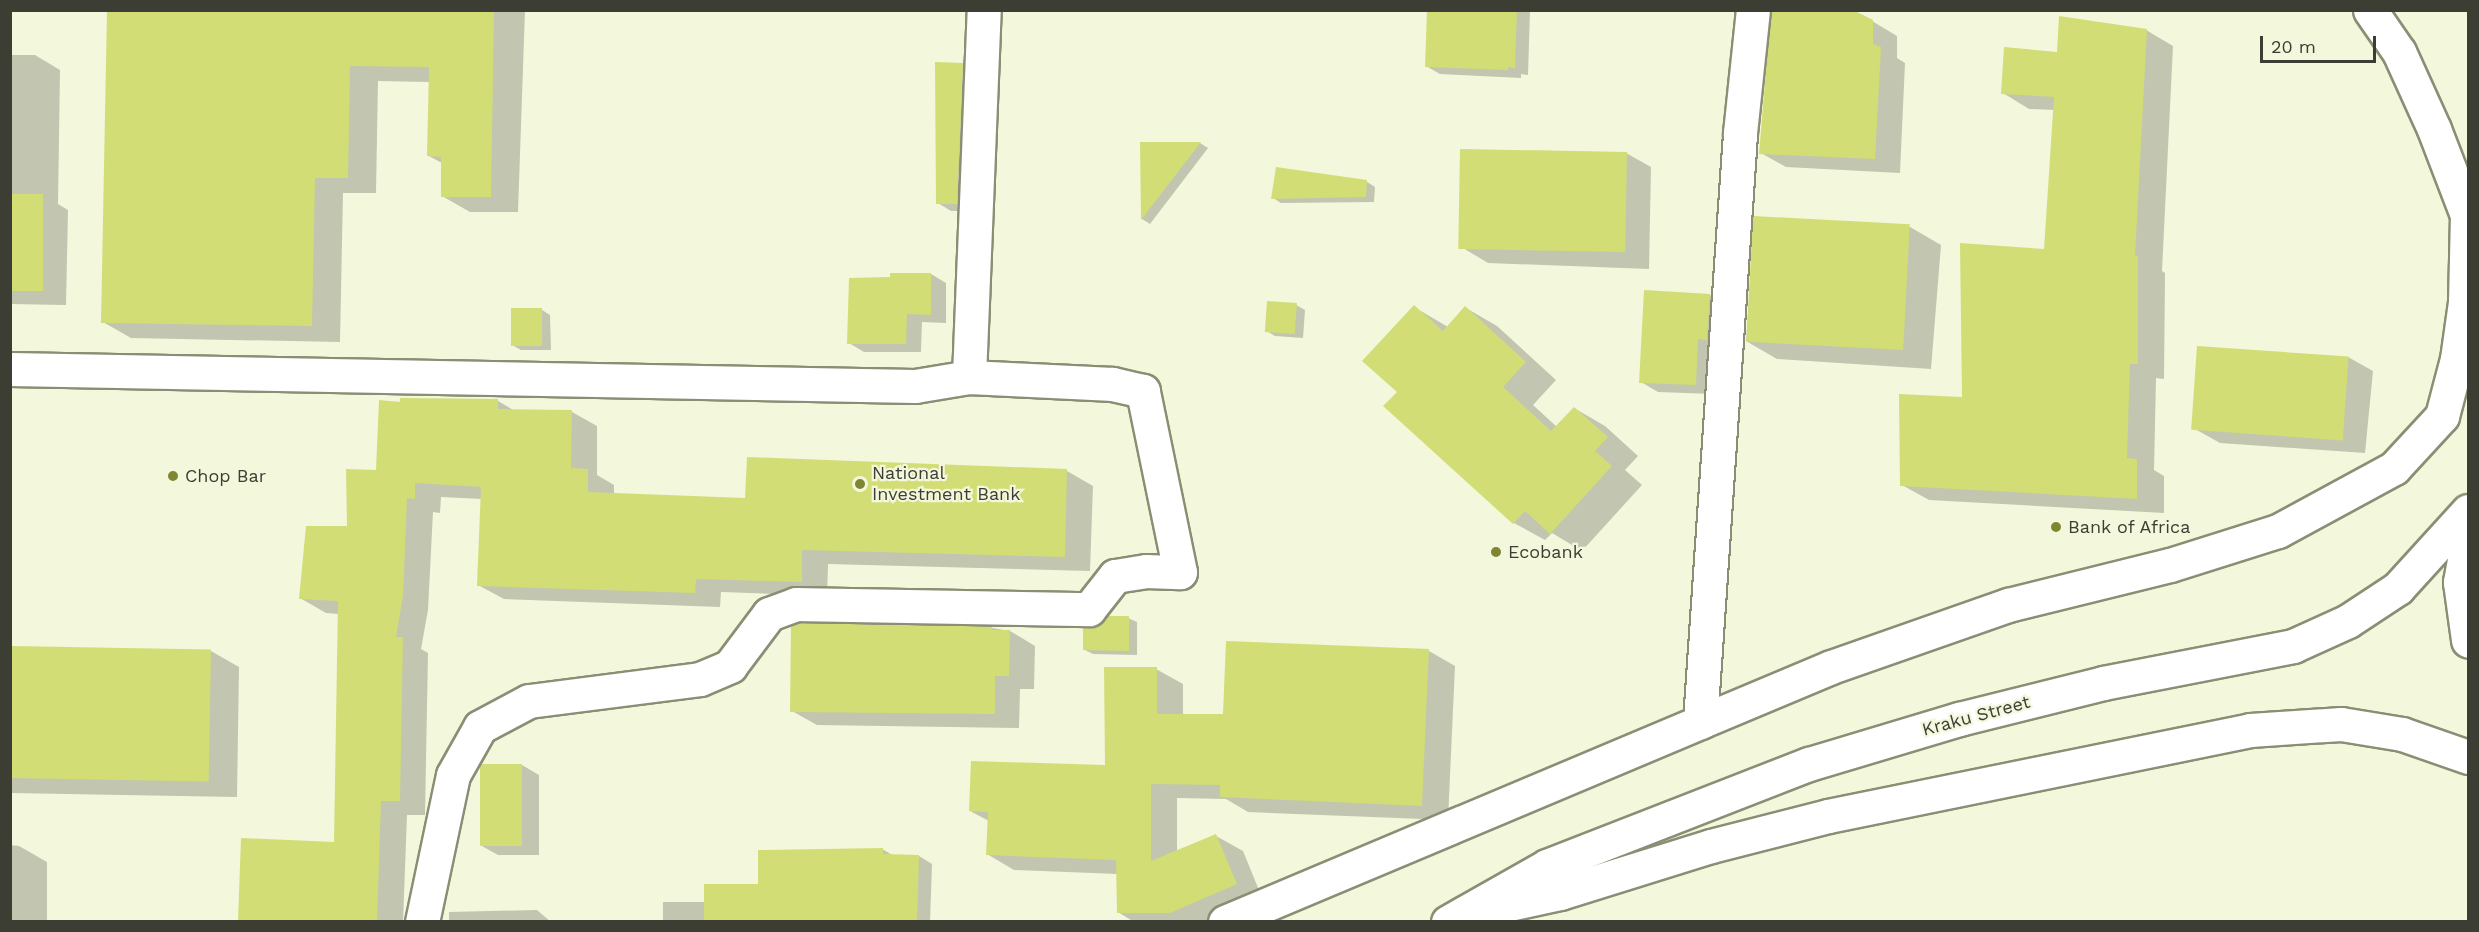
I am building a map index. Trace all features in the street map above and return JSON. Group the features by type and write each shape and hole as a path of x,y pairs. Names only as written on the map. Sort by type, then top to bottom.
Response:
{"street":[{"path":"969,377 984,10"},
{"path":"1700,722 1740,133 1753,10"},
{"path":"1225,921 1700,722 1909,638 2008,605 2170,565 2278,531 2394,468 2442,416 2457,359 2465,302 2467,215 2434,129 2399,52 2370,10"},
{"path":"10,369 915,386 969,377 1112,384 1143,391 1179,572 1146,571 1115,576 1089,609 796,604 769,614 730,666 700,679 529,701 480,728 453,775 422,921"},
{"name":"Kraku Street","path":"1456,918 1547,866 1809,764 1959,719 2092,686 2293,646 2348,621 2398,588 2469,511"},
{"path":"2469,537 2460,582 2469,640"},
{"name":"Kraku Street","path":"1456,918 1560,893 1711,846 1828,816 2250,730 2342,723 2402,734 2469,757"}],"building":[{"path":"107,10 494,10 491,197 441,197 441,157 427,156 429,67 350,66 348,178 315,178 312,326 101,323"},
{"path":"1427,10 1517,10 1515,68 1508,67 1508,70 1425,67"},
{"path":"1771,10 1853,10 1873,20 1873,44 1881,47 1875,159 1759,154"},
{"path":"2059,16 2147,29 2135,256 2138,256 2138,364 2130,364 2127,458 2137,459 2137,499 1900,486 1899,394 1962,397 1960,243 2044,249 2054,97 2001,94 2004,47 2057,52"},
{"path":"935,62 963,63 957,204 936,204"},
{"path":"1140,142 1201,142 1141,220"},
{"path":"1460,149 1627,152 1625,252 1458,249"},
{"path":"1276,167 1367,180 1366,197 1271,199"},
{"path":"10,194 43,194 43,291 10,291"},
{"path":"1753,216 1910,224 1903,350 1746,342"},
{"path":"890,273 931,273 931,315 907,314 906,344 847,344 849,278 890,277"},
{"path":"1644,290 1710,294 1707,340 1698,339 1696,385 1639,383"},
{"path":"1267,301 1297,303 1295,334 1265,332"},
{"path":"1414,305 1443,331 1465,306 1526,362 1503,387 1551,431 1574,407 1608,437 1595,451 1612,466 1550,534 1525,511 1513,524 1383,406 1397,392 1362,361"},
{"path":"511,308 542,308 542,346 511,346"},
{"path":"2197,346 2349,357 2343,440 2191,430"},
{"path":"400,398 498,399 498,409 572,410 571,468 588,469 588,492 745,498 747,457 1067,469 1065,557 802,550 802,582 696,579 695,593 477,586 481,487 415,483 415,499 407,498 403,595 396,637 403,637 400,801 381,801 377,921 238,921 241,838 334,842 338,601 299,599 306,526 347,526 346,469 376,470 379,400 400,402"},
{"path":"1107,616 1129,616 1129,651 1083,650 1083,628 1097,626"},
{"path":"799,623 992,626 992,630 1010,630 1009,676 995,676 995,714 790,712 791,626"},
{"path":"1226,641 1429,649 1422,806 1220,797 1220,785 1151,784 1151,861 1216,834 1237,884 1170,913 1117,913 1116,860 986,855 988,812 969,811 971,761 1105,765 1104,667 1157,667 1157,714 1223,714"},
{"path":"10,646 211,650 209,781 10,778"},
{"path":"480,764 522,764 522,846 480,846"},
{"path":"883,848 883,854 919,855 917,921 704,921 704,884 758,884 758,850"}],"place":[{"name":"Chop Bar","path":"173,476"},
{"name":"National Investment Bank","path":"860,484"},
{"name":"Bank of Africa","path":"2056,527"},
{"name":"Ecobank","path":"1496,552"}]}
